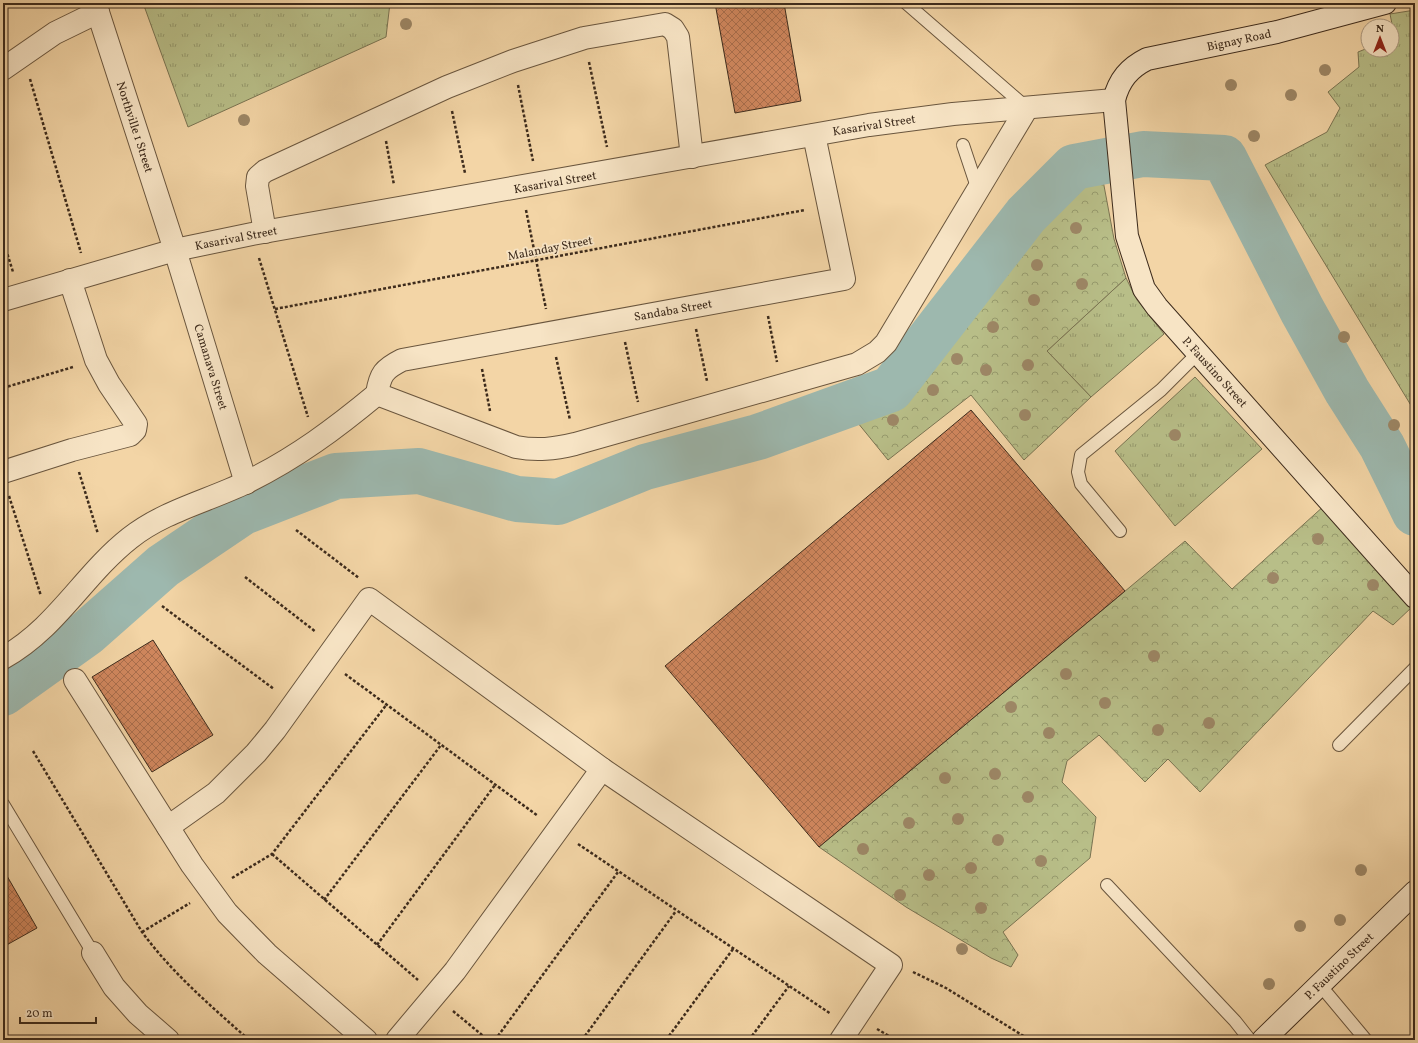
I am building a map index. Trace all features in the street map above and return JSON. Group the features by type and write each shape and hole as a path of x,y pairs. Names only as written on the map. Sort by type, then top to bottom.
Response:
{"street":[{"name":"Bignay Road","path":"1114,100 1117,85 1129,70 1147,59 1277,32 1385,3"},
{"path":"3,69 55,33 97,7"},
{"name":"Northville 1 Street","path":"97,7 175,250"},
{"path":"258,233 257,186 258,177 264,171 447,88 513,61 584,38 665,24 673,29 678,37 692,157"},
{"name":"Kasarival Street","path":"11,297 175,250 258,233 909,119 1114,100"},
{"name":"P. Faustino Street","path":"1114,100 1118,125 1127,236 1144,290 1157,307 1415,597"},
{"path":"3,658 34,638 50,623 106,560 130,538 174,512 246,483 316,443 377,394 516,446 532,450 551,449 575,444 857,364 877,352 886,343 1027,108"},
{"name":"Sandaba Street","path":"377,394 378,383 383,372 397,363 844,279 814,135"},
{"name":"Camanava Street","path":"175,250 246,483"},
{"path":"5,482 72,450 130,435 135,430 136,424 109,384 96,360 79,278"},
{"path":"168,826 216,793 238,773 275,730 369,599 602,769 891,965 845,1033"},
{"path":"75,680 210,891 242,930 267,954 366,1040"},
{"path":"397,1040 435,995 602,769"},
{"name":"P. Faustino Street","path":"1263,1040 1415,892"},
{"path":"93,953 114,987 138,1014 168,1040"}],"lane":[{"path":"906,3 1027,108"},
{"path":"963,145 978,190"},
{"path":"1120,531 1081,484 1078,472 1081,455 1161,390 1198,353"},
{"path":"1339,745 1415,668"},
{"path":"3,804 93,953"},
{"path":"1107,885 1235,1021 1250,1040"},
{"path":"1320,985 1366,1040"}],"path":[{"path":"584,38 612,172"},
{"path":"23,56 79,278"},
{"path":"513,61 530,186 536,260 575,444"},
{"path":"447,88 470,197"},
{"path":"381,117 399,209"},
{"name":"Malanday Street","path":"275,309 829,206"},
{"path":"258,233 275,309 316,443"},
{"path":"3,240 11,297"},
{"path":"764,294 781,386"},
{"path":"692,307 712,405"},
{"path":"621,320 642,425"},
{"path":"478,347 495,438"},
{"path":"3,388 96,360"},
{"path":"72,450 106,560"},
{"path":"5,482 50,623"},
{"path":"296,530 359,578 365,585 369,599"},
{"path":"245,577 387,704 558,830 618,872 789,986 845,1033"},
{"path":"162,606 294,704"},
{"path":"142,932 272,854 387,704"},
{"path":"324,900 441,745"},
{"path":"33,751 142,932 170,968 248,1040"},
{"path":"377,945 495,784"},
{"path":"272,854 488,1040"},
{"path":"495,1040 618,872"},
{"path":"582,1040 676,911"},
{"path":"666,1040 733,949"},
{"path":"891,965 924,976 1030,1040"},
{"path":"750,1040 789,986"}],"green space":[{"path":"143,3 390,3 386,37 188,127"},
{"path":"1415,10 1415,412 1265,165 1327,132 1340,108 1328,92 1359,67 1358,52 1360,51 1360,58 1400,58 1400,18 1391,18 1390,14"},
{"path":"1102,175 1114,239 1126,278 1047,351 1091,397 1024,460 971,395 888,460 849,412 898,395 1032,223 1080,179"},
{"path":"1126,278 1137,300 1164,334 1091,397 1047,351"},
{"path":"1195,377 1262,449 1175,526 1115,451"},
{"path":"1325,505 1413,606 1393,625 1373,611 1200,792 1168,759 1145,782 1099,735 1067,761 1062,782 1096,817 1090,858 1003,932 1018,955 1011,967 991,958 906,907 819,847 1185,541 1232,589"}],"building":[{"path":"715,3 784,3 801,101 735,113"},
{"path":"971,410 1125,591 819,847 665,666"},
{"path":"153,640 213,735 152,772 92,677"},
{"path":"3,869 37,928 3,947"}],"waterway":[{"path":"3,693 87,633 163,566 243,512 336,476 419,471 517,499 558,502 645,467 758,437 891,389 1026,215 1074,167 1143,154 1224,158 1302,310 1347,391 1382,446 1415,513"}]}
